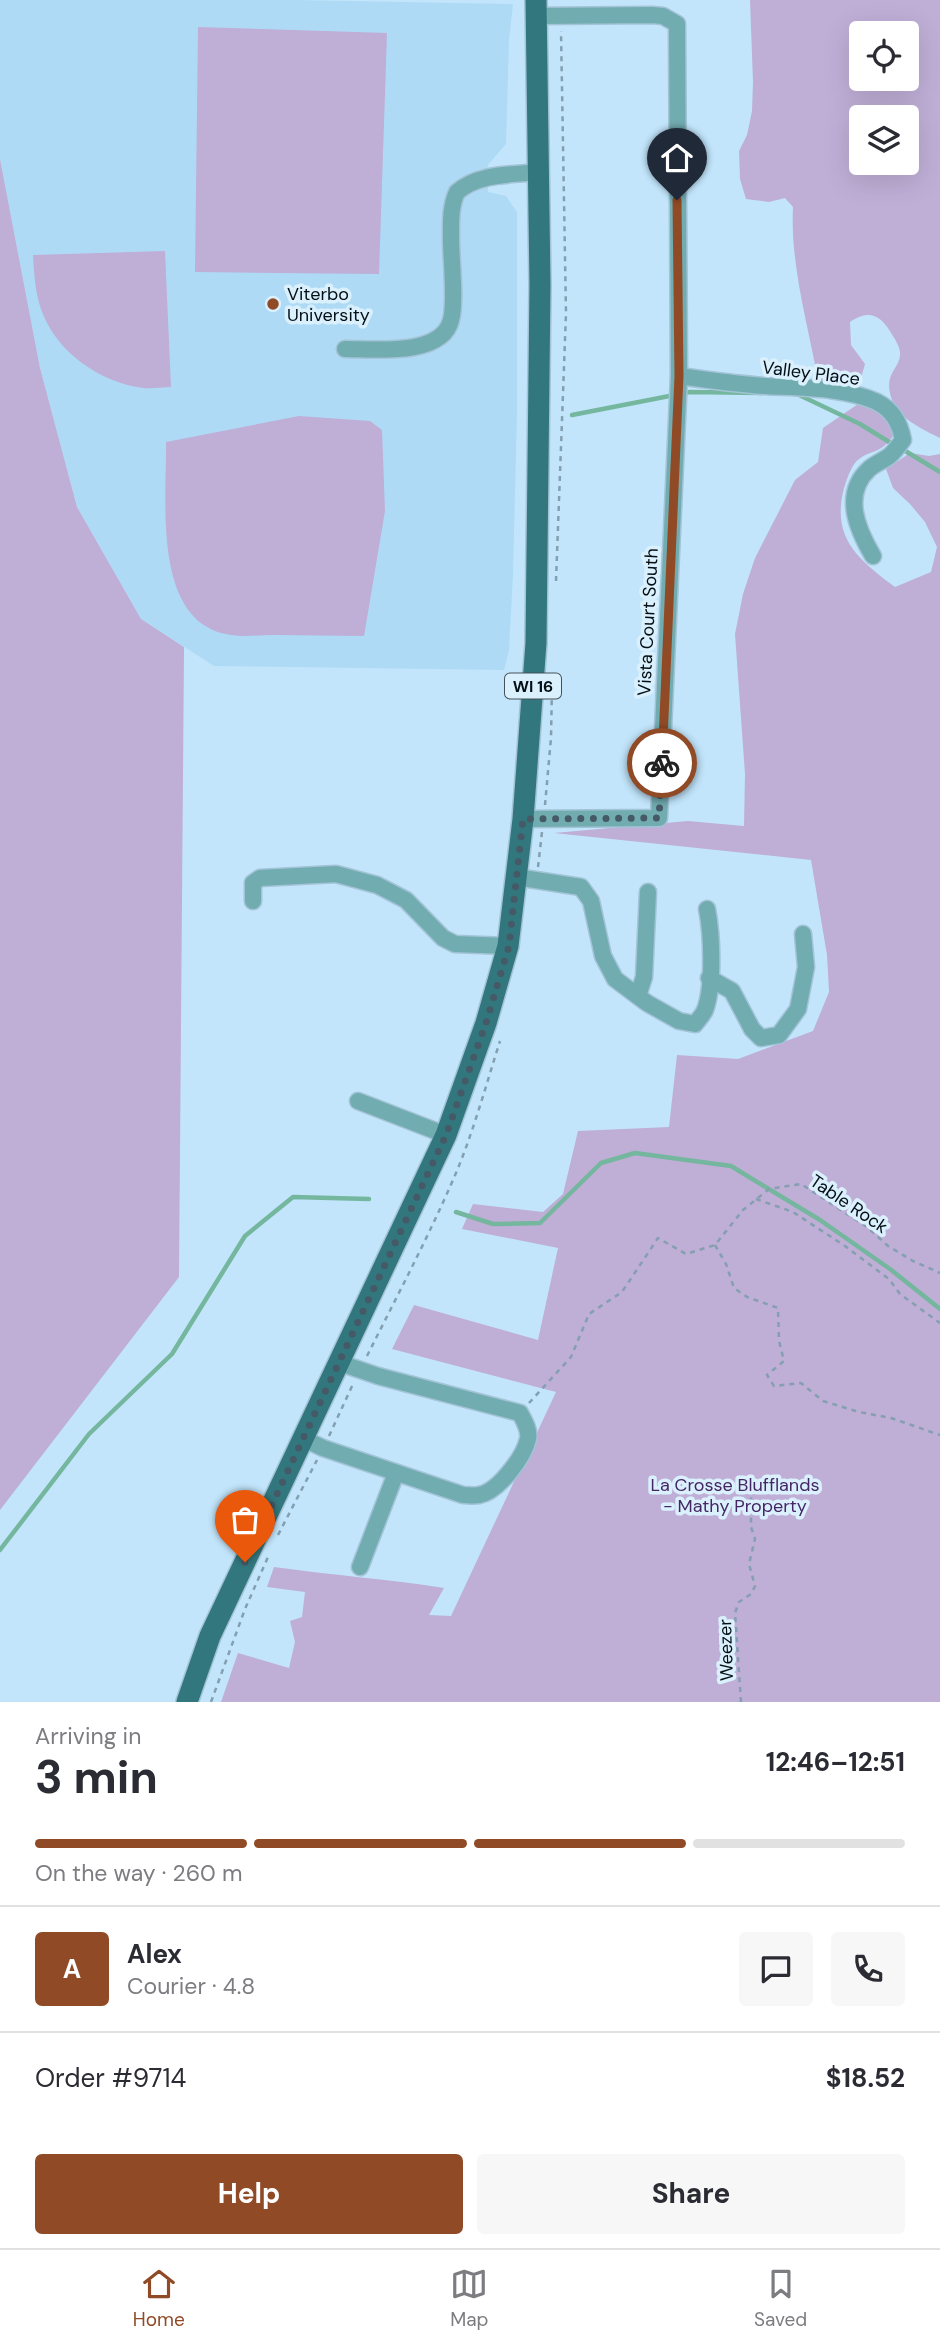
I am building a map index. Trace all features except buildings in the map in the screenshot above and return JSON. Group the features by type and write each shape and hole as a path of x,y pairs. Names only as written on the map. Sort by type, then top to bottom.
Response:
{"main road":[{"name":"WI 16","path":"187,1702 210,1636 304,1439 350,1367 446,1135 486,1023 526,879 534,819 539,172 537,8"}],"street":[{"path":"537,8 561,16 663,16 677,24 679,376"},
{"path":"345,349 411,348 439,337 451,320 451,215 457,192 486,178 539,172"},
{"name":"Valley Place","path":"679,376 831,391 862,397 888,410 897,419 903,440 890,456 871,467 861,478 854,495 855,517 860,533 873,555"},
{"name":"Vista Court South","path":"534,819 659,818 679,376"},
{"path":"253,901 253,883 260,878 335,874 377,885 406,900 443,938 455,944 509,946"},
{"path":"526,879 581,887 591,901 603,956 615,979 679,1021 695,1024 704,1011 709,978 711,931 707,909"},
{"path":"638,996 644,977 648,892"},
{"path":"709,978 732,990 752,1029 761,1038 779,1035 798,1009 806,967 803,934"},
{"path":"358,1101 446,1135"},
{"path":"304,1439 463,1495 479,1495 493,1489 508,1474 528,1438 527,1425 520,1413 350,1367"},
{"path":"359,1567 396,1473"}],"path":[{"path":"555,593 566,313 561,16"},
{"path":"526,879 534,819 551,738 552,676"},
{"path":"279,1535 324,1448 350,1367 432,1229 478,1115 500,1039"},
{"name":"Table Rock","path":"715,1245 743,1210 769,1189 801,1184 867,1227 888,1246 940,1273"},
{"path":"756,1199 793,1212 845,1246 889,1279 900,1294 940,1323"},
{"path":"520,1413 571,1357 589,1314 622,1292 658,1238 686,1254 715,1245 726,1264 734,1288 747,1297 778,1308 779,1341 784,1361 767,1375 774,1386 801,1383 823,1401 891,1418 940,1435"},
{"name":"Weezer","path":"740,1702 735,1613 739,1602 751,1594 755,1586 749,1564 755,1539 751,1527 751,1493 757,1482"},
{"path":"211,1702 245,1609 272,1547"}],"shaded area":[{"name":"Viterbo University","path":"0,0 296,0 513,4 509,40 506,144 488,165 488,192 506,196 517,212 517,413 513,575 509,650 504,670 214,666 141,619 77,507 40,368 0,159"}],"green space":[{"path":"750,0 940,0 940,438 904,417 894,404 889,383 899,361 900,351 889,329 875,316 864,315 850,322 851,345 865,364 861,378 851,387 819,386 797,274 793,207 785,198 769,202 746,199 740,179 739,151 747,135 752,111"},
{"path":"198,27 387,33 379,274 195,272"},
{"path":"0,159 40,368 77,507 141,619 184,647 179,1277 0,1510"},
{"path":"165,251 171,387 147,388 128,385 96,372 68,351 48,324 41,309 33,255"},
{"name":"La Crosse Blufflands - Mathy Property","path":"858,404 875,406 895,423 895,434 884,446 862,457 854,465 844,488 841,521 851,546 859,557 895,587 931,572 937,547 925,522 893,488 886,469 910,453 929,456 940,454 940,1702 221,1702 238,1653 289,1668 295,1642 290,1621 302,1617 305,1592 267,1587 274,1567 444,1588 429,1615 451,1616 556,1392 392,1349 414,1305 538,1340 558,1248 462,1229 473,1204 543,1212 563,1194 578,1131 669,1127 677,1055 738,1059 813,1031 829,992 827,955 811,860 554,833 688,821 744,826 745,774 735,634 743,594 755,558 795,480 818,462 823,428"},
{"path":"299,416 370,421 382,430 385,511 364,636 236,636 205,626 187,608 176,584 169,556 165,495 166,442"}],"waterway":[{"path":"572,415 690,392 763,393"},
{"path":"797,394 860,424 894,445"},
{"path":"902,449 940,472"},
{"path":"456,1212 493,1224 540,1223 601,1163 635,1153 731,1166 820,1220 890,1269 940,1309"},
{"path":"0,1550 89,1434 172,1354 245,1236 293,1197 369,1199"}],"way so far":[{"path":"245,1562 446,1135 486,1023 509,946 523,819 659,818 662,763"}],"place":[{"name":"Viterbo University","path":"273,304"}],"route":[{"path":"662,763 679,376 677,200"}]}
